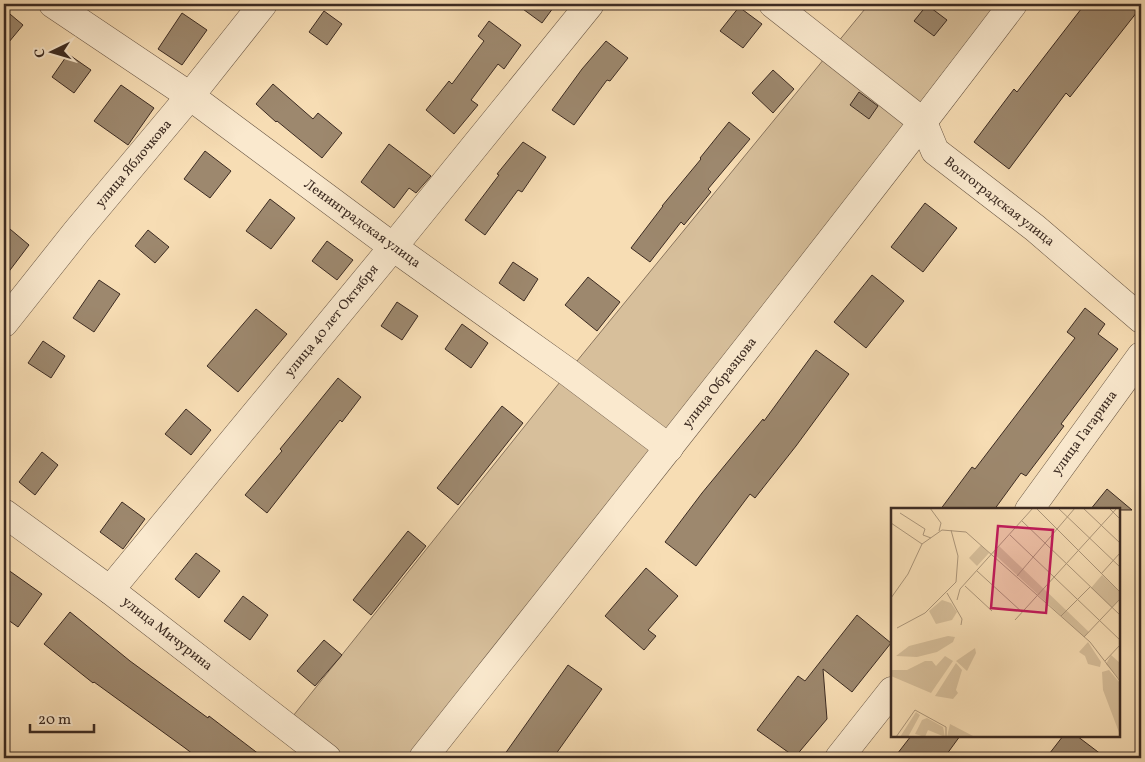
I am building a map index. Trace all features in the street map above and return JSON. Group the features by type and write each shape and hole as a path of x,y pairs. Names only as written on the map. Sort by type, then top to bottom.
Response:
{"street":[{"name":"Ленинградская улица","path":"53,4 190,96 669,448"},
{"name":"улица Яблочкова","path":"4,323 263,4"},
{"name":"улица 40 лет Октября","path":"110,590 393,247 590,4"},
{"name":"Волгоградская улица","path":"773,4 923,122 936,152 1035,228 1141,319"},
{"name":"улица Образцова","path":"423,758 669,448 923,122 1012,4"},
{"name":"улица Гагарина","path":"1029,508 1141,356"},
{"name":"улица Мичурина","path":"4,514 110,590 326,758"},
{"path":"839,758 891,692"}],"shaded area":[{"path":"869,4 1013,4 423,758 327,758 285,726 568,372"}],"building":[{"path":"516,4 556,4 542,23"},
{"path":"1085,4 1141,4 1141,7 1070,97 1066,93 1009,169 974,142 1014,89 1017,92"},
{"path":"927,5 947,20 934,36 914,21"},
{"path":"739,7 762,24 743,48 720,31"},
{"path":"4,9 23,25 4,48"},
{"path":"324,11 342,24 327,45 309,32"},
{"path":"182,13 207,30 182,65 158,49"},
{"path":"489,21 521,45 504,69 498,64 471,100 478,105 454,134 426,110 449,81 452,84 484,41 478,36"},
{"path":"606,41 628,58 610,81 607,80 574,125 552,110 582,69"},
{"path":"68,54 91,70 74,93 52,77"},
{"path":"773,70 794,89 773,113 752,93"},
{"path":"273,84 313,119 318,113 342,133 322,158 256,104"},
{"path":"121,85 154,108 128,145 94,121"},
{"path":"859,92 878,106 869,119 850,105"},
{"path":"729,122 750,139 708,189 711,192 684,225 681,222 650,262 631,248"},
{"path":"523,142 546,157 522,192 518,190 485,235 465,220 499,175 497,174"},
{"path":"389,144 431,176 416,193 409,188 394,208 361,182"},
{"path":"205,151 231,171 210,198 184,179"},
{"path":"270,199 295,218 271,249 246,231"},
{"path":"925,203 957,228 923,272 891,247"},
{"path":"4,224 29,245 4,278"},
{"path":"148,230 169,247 155,263 135,246"},
{"path":"327,241 353,260 337,280 312,261"},
{"path":"513,262 538,279 524,301 499,283"},
{"path":"872,275 904,301 866,348 834,322"},
{"path":"588,277 620,302 597,331 565,305"},
{"path":"99,280 120,294 94,332 73,318"},
{"path":"397,302 418,316 402,340 381,326"},
{"path":"1085,308 1105,324 1098,334 1118,349 1061,424 1064,426 1026,476 1021,473 995,508 941,508 972,467 975,469 1075,338 1067,332"},
{"path":"256,309 287,334 238,392 207,366"},
{"path":"462,324 488,343 471,368 445,349"},
{"path":"43,341 65,356 51,378 28,363"},
{"path":"816,350 849,374 755,498 750,494 696,566 665,542 702,493 763,419 764,421"},
{"path":"338,378 361,397 342,422 340,420 267,513 245,495 282,451 280,449"},
{"path":"502,406 523,423 458,505 437,488"},
{"path":"186,409 211,430 191,455 165,434"},
{"path":"42,452 58,465 35,495 19,482"},
{"path":"1107,489 1132,510 1120,510 1120,508 1092,508"},
{"path":"122,502 145,519 123,549 100,532"},
{"path":"408,531 426,546 371,615 353,600"},
{"path":"196,553 220,571 199,598 175,579"},
{"path":"4,567 42,594 18,627 4,617"},
{"path":"646,568 678,596 648,630 656,636 644,650 605,616"},
{"path":"243,596 268,615 250,640 224,621"},
{"path":"70,612 130,661 208,718 209,716 264,758 198,758 93,683 44,644"},
{"path":"857,615 891,643 852,692 823,669 827,719 795,757 757,730 798,676 805,681"},
{"path":"324,640 342,655 315,686 297,671"},
{"path":"568,665 602,689 553,758 502,758"},
{"path":"910,737 959,737 944,758 894,758"},
{"path":"1062,737 1078,737 1106,758 1046,758"}]}
